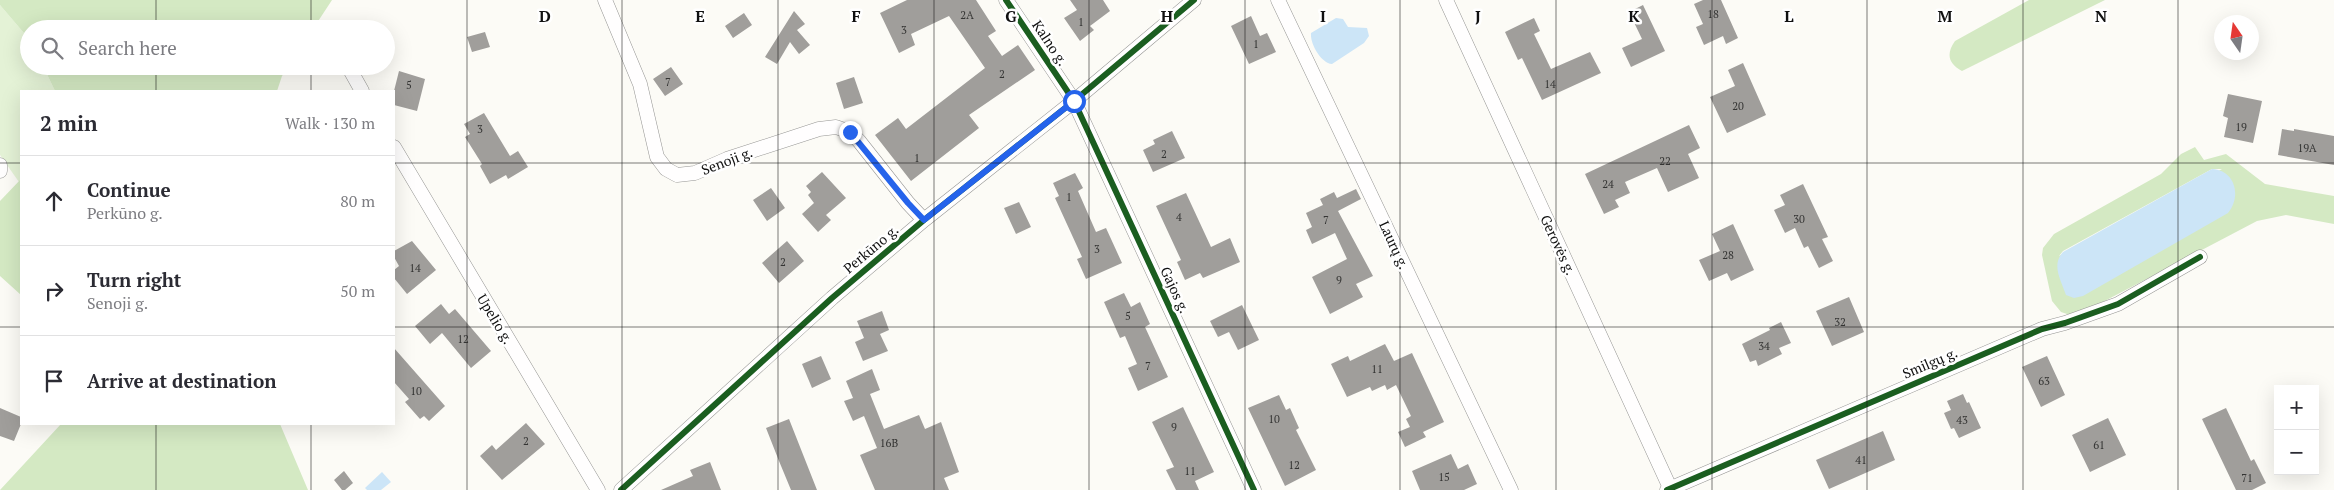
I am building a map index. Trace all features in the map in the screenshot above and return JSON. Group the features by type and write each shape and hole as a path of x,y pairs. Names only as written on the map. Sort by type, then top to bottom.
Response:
{"street":[{"name":"Senoji g.","path":"605,0 640,84 657,157 666,169 677,175 695,173 728,159 819,129 836,127 850,132 924,220"},
{"name":"Kalno g.","path":"1006,0 1074,101"},
{"name":"Perkūno g.","path":"620,490 832,298 924,220 1074,101 1194,0"},
{"name":"Laurų g.","path":"1278,0 1511,490"},
{"name":"Gerovės g.","path":"1446,0 1669,490"},
{"path":"353,75 361,90"},
{"name":"Gajos g.","path":"1074,101 1254,490"},
{"name":"Upelio g.","path":"395,149 598,490"},
{"path":"0,165 0,171"},
{"name":"Smilgų g.","path":"1669,490 2042,329 2118,304 2200,257"}],"green space":[{"path":"0,0 332,0 319,20 20,20 20,28 0,5"},
{"path":"2029,0 2105,0 1962,71 1954,65 1950,58 1950,50 1955,41"},
{"path":"0,5 20,28 20,75 47,75 55,90 20,90 19,182 0,155"},
{"path":"47,75 283,75 277,90 55,90"},
{"path":"2195,147 2204,160 2226,154 2265,184 2334,196 2334,224 2286,215 2257,221 2099,304 2070,315 2061,312 2052,301 2042,255 2043,248 2054,234 2161,174 2181,154","holes":["2212,169 2222,169 2059,256 2063,251"]},
{"path":"20,180 20,294 0,276 0,201"},
{"path":"60,425 280,425 308,490 0,490"}],"water":[{"path":"1336,18 1343,19 1348,27 1367,28 1369,36 1364,43 1332,64 1320,57 1312,42 1311,33"},
{"path":"2212,169 2220,170 2226,174 2234,185 2235,199 2228,213 2083,296 2074,298 2066,295 2057,267 2059,257 2063,252"},
{"path":"382,472 391,482 381,490 367,490 365,488"}],"building":[{"path":"907,0 976,0 996,31 988,36 1002,56 1018,45 1035,70 969,115 979,128 911,181 875,135 898,118 906,129 985,68 949,16 911,34 915,45 899,53 880,13"},
{"path":"1070,0 1103,0 1110,11 1090,26 1094,30 1080,41 1064,18 1077,10"},
{"path":"1703,0 1721,0 1738,38 1726,44 1723,36 1704,45 1696,27 1703,24 1694,4"},
{"path":"1643,5 1665,51 1631,67 1622,48 1642,39 1629,12"},
{"path":"794,11 805,24 797,30 810,45 799,54 790,42 777,64 765,57"},
{"path":"744,13 752,25 733,38 725,26"},
{"path":"1251,16 1260,36 1267,33 1276,52 1249,64 1231,26"},
{"path":"1534,18 1540,31 1534,34 1551,69 1590,52 1601,73 1542,100 1522,58 1518,60 1505,32"},
{"path":"485,32 490,47 472,52 467,37"},
{"path":"1743,63 1766,115 1727,133 1710,97 1735,86 1728,70"},
{"path":"671,67 683,84 665,96 653,79"},
{"path":"399,71 425,79 417,111 395,105 394,90"},
{"path":"854,77 863,103 844,109 836,83"},
{"path":"2228,94 2262,101 2253,143 2224,137 2228,118 2223,116"},
{"path":"484,113 510,156 518,151 528,167 508,179 506,175 490,184 480,166 482,164 465,137 470,134 464,124"},
{"path":"1689,125 1700,148 1688,154 1699,178 1668,192 1657,168 1625,182 1630,193 1615,200 1619,207 1604,214 1585,174"},
{"path":"2282,129 2294,131 2294,129 2334,136 2334,165 2278,155"},
{"path":"1172,131 1185,158 1153,172 1143,150 1155,144 1153,140"},
{"path":"822,172 846,198 826,215 831,220 818,232 802,214 814,203 808,195 811,192 806,186"},
{"path":"1075,173 1083,188 1078,191 1096,232 1106,228 1122,263 1086,279 1077,259 1082,257 1055,198 1059,196 1053,183"},
{"path":"1803,184 1828,237 1822,239 1833,261 1819,268 1808,246 1804,248 1795,228 1785,233 1774,210 1785,205 1780,195"},
{"path":"771,188 785,208 767,221 753,200"},
{"path":"1356,189 1361,199 1338,211 1373,276 1356,284 1363,297 1330,314 1312,277 1347,259 1335,233 1312,244 1306,230 1312,227 1306,213 1323,205 1320,199 1334,192 1337,198"},
{"path":"1186,193 1211,247 1230,238 1240,262 1203,278 1200,273 1185,280 1177,262 1181,260 1156,206"},
{"path":"1019,202 1031,227 1016,234 1004,208"},
{"path":"1733,224 1754,270 1731,281 1727,273 1709,281 1699,260 1720,251 1712,234"},
{"path":"412,241 436,270 407,294 395,279 395,269 399,266 395,259 395,250"},
{"path":"787,241 804,261 779,283 762,263"},
{"path":"1124,293 1131,307 1140,302 1150,324 1145,327 1168,377 1138,391 1128,368 1137,364 1125,336 1120,338 1104,302"},
{"path":"1849,297 1864,332 1832,346 1816,311"},
{"path":"441,304 449,314 455,309 491,351 471,368 442,333 430,344 415,326"},
{"path":"1242,305 1259,340 1238,350 1229,332 1218,337 1210,321"},
{"path":"882,311 889,330 880,334 888,351 863,361 855,342 864,338 857,321"},
{"path":"1781,322 1791,343 1779,348 1782,354 1758,366 1756,360 1750,362 1742,344 1770,330 1769,328"},
{"path":"1385,344 1394,361 1412,353 1444,422 1423,432 1426,437 1405,447 1398,432 1410,427 1406,419 1411,416 1396,385 1387,390 1385,385 1372,391 1370,387 1347,397 1331,364 1348,356 1350,361"},
{"path":"395,349 445,406 429,421 424,416 420,419 405,402 409,399 395,383"},
{"path":"821,356 831,379 812,388 802,364"},
{"path":"2047,356 2065,395 2041,407 2022,367"},
{"path":"872,369 880,390 870,394 884,429 919,415 925,429 941,422 959,472 944,478 949,490 875,490 860,455 877,448 864,416 853,421 844,401 853,398 846,381"},
{"path":"1963,394 1967,403 1969,402 1981,428 1959,438 1954,428 1951,429 1944,413 1951,410 1947,401"},
{"path":"1279,395 1286,410 1290,408 1299,428 1296,430 1316,470 1285,486 1248,408"},
{"path":"1183,407 1214,472 1195,481 1199,490 1176,490 1166,470 1174,467 1152,422"},
{"path":"0,408 20,417 21,425 14,441 0,436"},
{"path":"2226,408 2251,461 2254,459 2266,483 2252,490 2236,490 2202,419"},
{"path":"2108,418 2126,455 2090,472 2072,435"},
{"path":"789,419 817,490 791,490 779,461 766,428"},
{"path":"526,423 545,444 502,480 480,456 492,445 496,450"},
{"path":"1883,431 1895,460 1829,489 1816,460"},
{"path":"1451,454 1458,469 1468,464 1477,484 1464,490 1420,490 1412,471"},
{"path":"710,462 721,490 661,490 693,476 690,470"},
{"path":"344,471 353,483 345,490 342,490 334,480"}],"cycle path":[{"path":"1006,0 1074,101 1254,490"},
{"path":"621,490 832,298 924,220 1074,101 1194,0"},
{"path":"1667,490 2042,329 2118,304 2200,257"}],"route":[{"path":"850,132 924,220 1074,101"}]}
